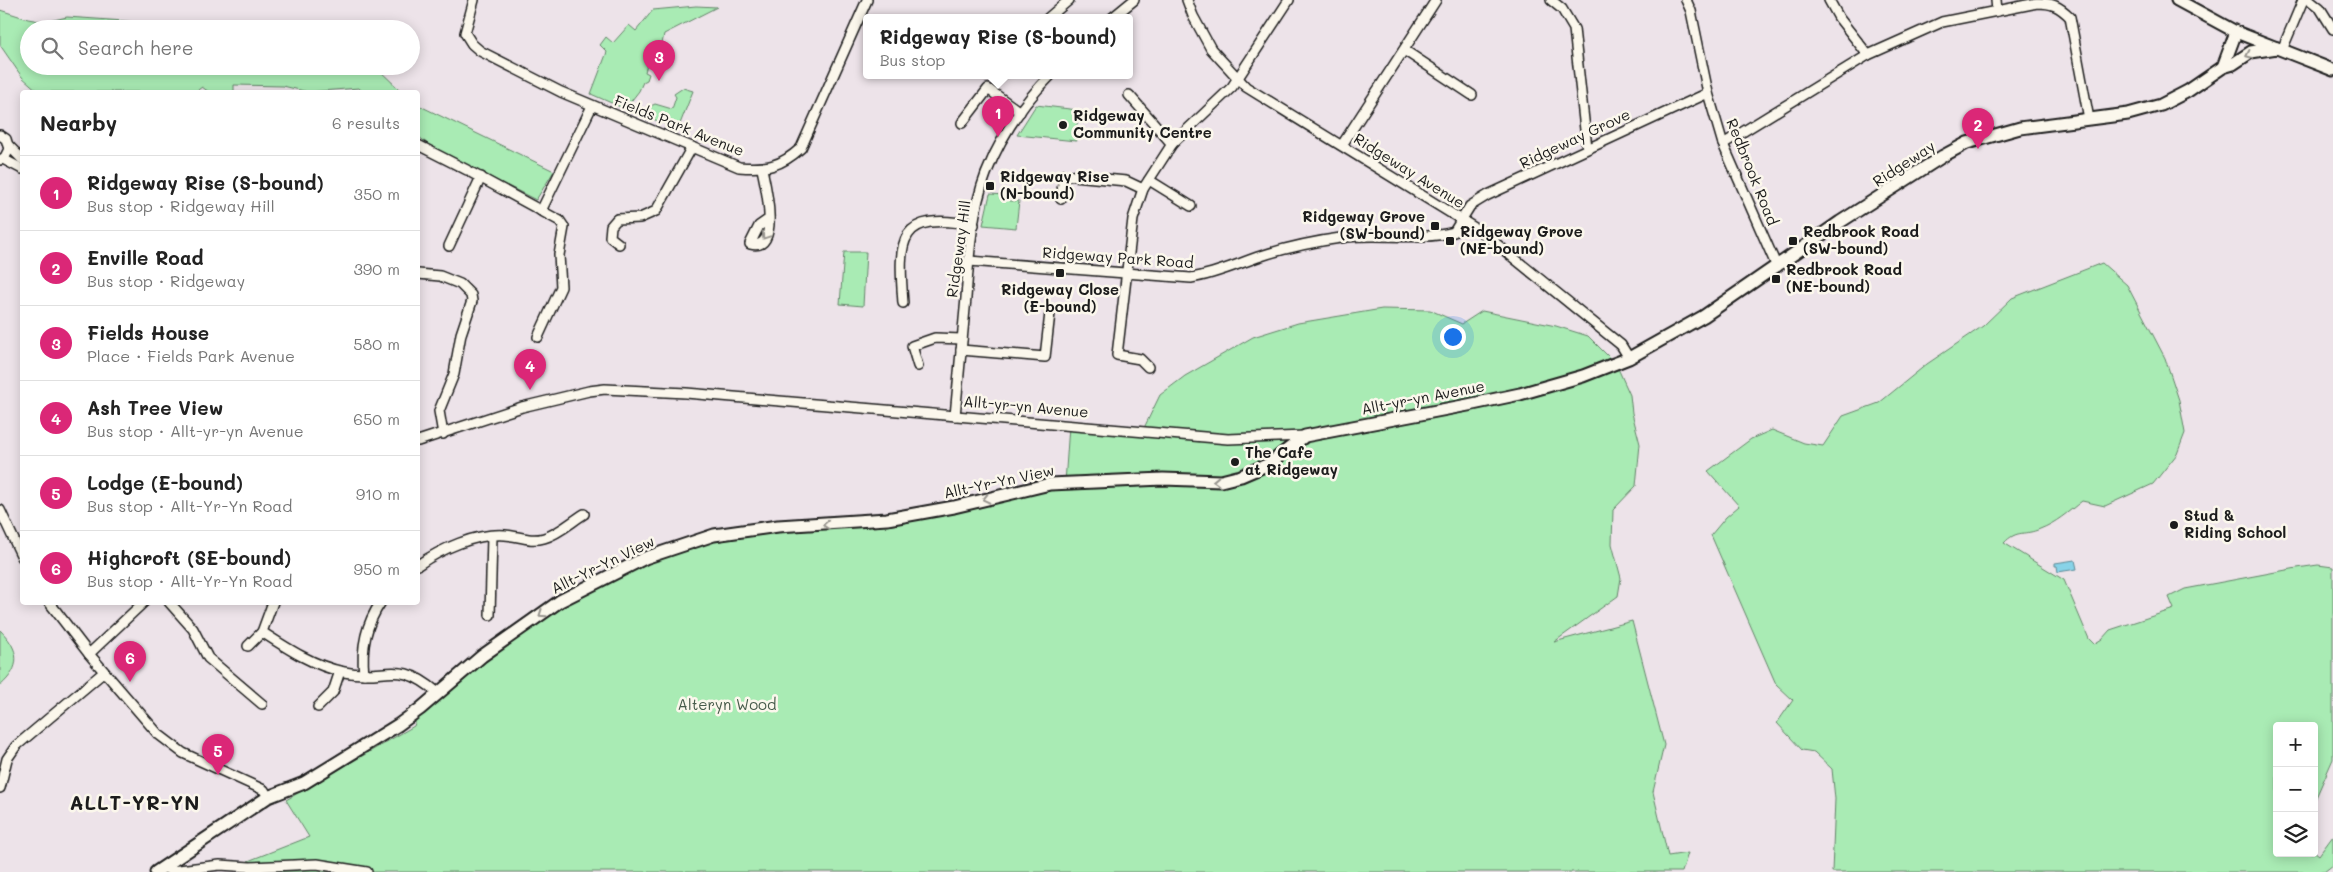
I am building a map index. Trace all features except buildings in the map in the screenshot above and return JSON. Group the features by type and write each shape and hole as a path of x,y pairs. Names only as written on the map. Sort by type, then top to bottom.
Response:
{"street":[{"name":"Fields Park Avenue","path":"474,0 465,33 472,44 480,51 592,106 739,167 762,169 788,160 801,148 867,0"},
{"path":"1053,14 1069,0"},
{"path":"1117,14 1134,0"},
{"name":"Ridgeway Avenue","path":"1187,0 1192,16 1211,49 1246,87 1483,233 1621,345 1629,358"},
{"path":"1148,367 1140,359 1117,355 1133,220 1143,189 1172,144 1232,87 1289,0"},
{"path":"1342,146 1436,0"},
{"path":"1550,0 1562,9 1574,29 1586,148"},
{"name":"Redbrook Road","path":"1686,0 1691,11 1708,93 1723,144 1777,267"},
{"path":"1829,0 1839,18 1868,55"},
{"path":"1996,0 1997,10"},
{"path":"2177,0 2236,32 2333,70"},
{"path":"2280,49 2303,0"},
{"path":"2310,0 2320,8 2333,29"},
{"path":"1723,144 1868,55 1942,22 1997,10 2050,3 2062,9 2070,17 2089,119"},
{"path":"2223,67 2236,32"},
{"name":"Ridgeway","path":"1629,358 1704,316 1840,222 1943,156 1967,143 2020,128 2128,114 2161,106 2188,91 2223,67 2233,64 2251,52 2280,49"},
{"path":"1404,50 1472,95"},
{"name":"Ridgeway Hill","path":"955,416 969,261 974,225 986,176 1002,142 1020,112 1048,79"},
{"path":"962,123 988,88 1020,112"},
{"name":"Ridgeway Grove","path":"1462,220 1470,206 1488,195 1708,93"},
{"path":"1129,95 1172,144"},
{"path":"541,210 592,106"},
{"path":"1,135 20,157"},
{"path":"8,145 8,152 1,159 20,168"},
{"path":"420,146 541,210 560,221 564,227 559,255 561,287 538,337"},
{"path":"619,244 610,237 611,226 617,219 640,218 656,211 692,147"},
{"path":"762,169 768,200 769,219"},
{"path":"1061,199 1064,175 1126,181 1143,189"},
{"path":"449,246 481,177"},
{"path":"1149,180 1191,206"},
{"path":"903,303 900,269 901,250 906,238 917,225 945,220 974,225"},
{"name":"Ridgeway Park Road","path":"969,261 1191,278 1211,275 1300,245 1348,237 1438,236 1454,232 1462,220"},
{"path":"420,274 440,276 460,284 471,294 472,301 461,334 454,374 439,411 443,434"},
{"path":"961,350 1045,357 1050,313"},
{"path":"918,366 912,346 935,338 962,339"},
{"name":"Allt-yr-yn Avenue","path":"420,440 522,407 605,390 696,393 1228,439 1305,436 1418,416 1520,394 1583,376 1629,358"},
{"name":"Allt-Yr-Yn View","path":"160,870 268,797 304,783 398,725 482,656 560,602 645,558 714,535 778,526 825,525 887,519 954,507 1050,484 1163,479 1221,481 1241,476 1269,464 1305,436"},
{"path":"0,510 20,553"},
{"path":"420,564 464,542 492,536 505,535 528,540 543,538 560,530 584,514"},
{"path":"490,615 492,536"},
{"path":"51,605 89,654 158,734 183,753 264,790 268,797"},
{"path":"89,654 141,605"},
{"path":"172,605 193,630 208,658 262,704"},
{"path":"248,646 262,632 272,605"},
{"path":"364,674 363,660 366,633 370,620 379,605"},
{"path":"262,632 298,655 340,671 364,674 398,671 411,674 438,693"},
{"path":"318,707 333,692 340,671"},
{"path":"0,788 4,758 104,672"},
{"path":"160,870 171,871 220,865 250,867 317,864 367,872"}],"green space":[{"path":"696,6 717,7 664,34 659,58 654,59 653,62 648,61 645,72 649,74 647,80 643,82 639,91 625,109 591,94 607,52 600,45 606,37 613,43 629,25 636,31 653,10"},
{"path":"0,10 34,20 20,20 20,74 0,45"},
{"path":"67,17 110,20 54,20"},
{"path":"21,75 384,75 400,90 361,90 359,88 300,90 283,86 234,85 234,90 206,90 202,87 198,90 37,90"},
{"path":"683,88 693,91 678,129 640,114 655,104 672,109 676,97 674,94"},
{"path":"1036,105 1078,110 1076,141 1017,135"},
{"path":"420,106 554,171 536,200 434,149 420,138"},
{"path":"990,194 1005,195 1010,201 1019,201 1016,228 983,225"},
{"path":"844,252 866,252 863,306 840,304"},
{"path":"2102,263 2127,285 2165,358 2179,400 2185,433 2177,454 2153,484 2105,506 2082,501 2046,527 2017,534 2004,543 2064,580 2089,639 2094,644 2102,639 2110,630 2174,609 2169,597 2185,589 2297,568 2318,565 2333,567 2333,759 2318,793 2318,722 2273,722 2273,857 2318,857 2318,854 2333,836 2333,865 2324,872 1832,872 1835,799 1832,769 1814,752 1802,750 1777,723 1793,700 1776,684 1711,535 1726,517 1739,506 1708,471 1751,439 1772,430 1804,443 1823,446 1843,416 1879,403 1927,364 1983,326 2012,298"},
{"name":"Alteryn Wood","path":"1382,309 1430,310 1462,324 1482,311 1556,326 1588,336 1616,364 1630,395 1632,413 1640,444 1636,486 1613,510 1612,544 1621,578 1618,596 1554,642 1632,621 1664,745 1653,792 1668,856 1688,853 1682,872 275,872 248,861 309,837 286,800 414,726 420,709 560,601 645,558 714,535 825,525 1065,483 1069,426 1142,432 1160,395 1185,376 1253,337 1298,323"},
{"path":"0,630 12,645 16,658 12,672 0,686"}],"water":[{"path":"2075,560 2077,569 2058,572 2057,566 2055,566 2055,563"}],"place":[{"name":"Fields House","path":"659,81"},
{"name":"Ridgeway Community Centre","path":"1063,125"},
{"name":"Ridgeway Rise (S-bound)","path":"998,137"},
{"name":"Enville Road","path":"1978,149"},
{"name":"Ridgeway Rise (N-bound)","path":"990,186"},
{"name":"Ridgeway Grove (SW-bound)","path":"1435,226"},
{"name":"Ridgeway Grove (NE-bound)","path":"1450,241"},
{"name":"Redbrook Road (SW-bound)","path":"1793,241"},
{"name":"Ridgeway Close (E-bound)","path":"1060,273"},
{"name":"Redbrook Road (NE-bound)","path":"1776,279"},
{"name":"Ash Tree View","path":"530,390"},
{"name":"The Cafe at Ridgeway","path":"1235,462"},
{"name":"Stud & Riding School","path":"2174,525"},
{"name":"Highcroft (SE-bound)","path":"130,682"},
{"name":"Lodge (E-bound)","path":"218,775"}],"district":[{"name":"ALLT-YR-YN","path":"135,803"}]}
